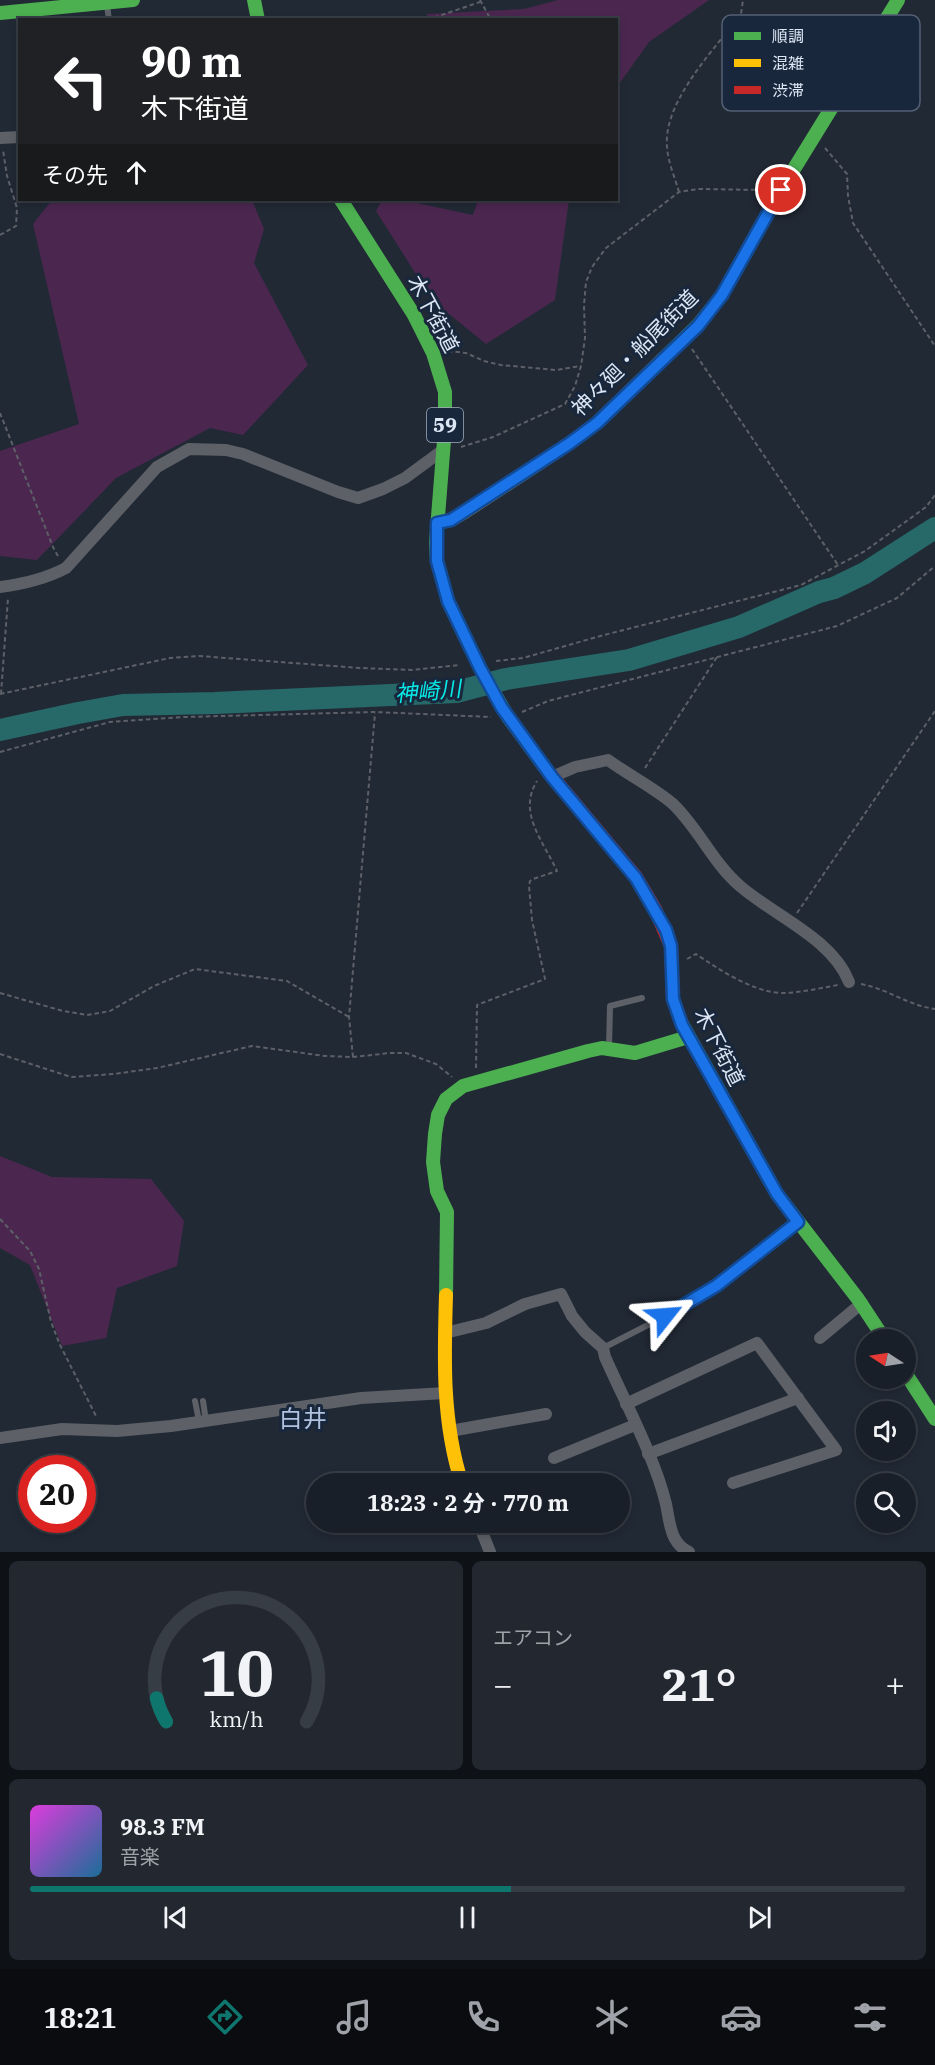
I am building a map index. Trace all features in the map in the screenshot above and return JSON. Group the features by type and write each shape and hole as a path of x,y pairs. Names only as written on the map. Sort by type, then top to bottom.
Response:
{"street":[{"path":"0,13 133,0"},
{"path":"254,0 258,18"},
{"name":"神々廻・船尾街道","path":"889,15 898,0"},
{"name":"神々廻・船尾街道","path":"437,523 451,520 459,515 597,423 698,326 722,295 781,190 829,111"},
{"path":"0,138 18,137"},
{"name":"木下街道","path":"342,201 414,315 433,353 445,392 437,561 441,580 456,619 479,666"},
{"path":"4,586 39,579 66,568 156,466 189,449 226,450 243,454 358,498 405,478 443,450"},
{"name":"59","path":"479,666 505,713"},
{"name":"木下街道","path":"505,713 549,772 636,878 666,930 671,946 673,999 676,1012 688,1037 777,1194 862,1303 878,1329"},
{"path":"549,772 608,760 672,804 686,819 724,872 757,900 827,950 840,965 849,982"},
{"path":"460,1473 450,1431 445,1393 447,1212 437,1191 434,1162 438,1115 446,1099 469,1084 508,1071 609,1048 634,1053 688,1037"},
{"path":"445,1333 486,1323 525,1304 561,1293 572,1316 603,1348 605,1358 648,1454 664,1498 675,1542 680,1548 689,1552"},
{"path":"820,1338 862,1303"},
{"path":"626,1404 757,1343 836,1449 733,1483"},
{"path":"916,1389 935,1419"},
{"path":"0,1438 62,1429 117,1431 361,1398 445,1393"},
{"path":"648,1454 798,1398"},
{"path":"450,1431 546,1414"},
{"path":"554,1458 635,1425"},
{"path":"482,1533 489,1552"}],"lane":[{"path":"106,3 109,18"},
{"path":"609,1048 610,1006 642,998"},
{"path":"603,1348 685,1306 798,1222"},
{"path":"195,1401 202,1421"},
{"path":"202,1421 203,1401"}],"path":[{"path":"741,15 743,0"},
{"path":"433,18 480,1 490,18"},
{"path":"679,192 667,148 668,129 675,108 687,85 722,40"},
{"path":"814,136 847,174 853,223 935,346"},
{"path":"0,138 7,176 17,208 16,226 0,235"},
{"path":"443,450 493,437 565,404 575,386 581,366 585,338 586,282 592,267 606,248 679,192 698,189 781,190"},
{"path":"685,339 838,565"},
{"path":"433,353 449,351 466,353 501,365 556,370 581,366"},
{"path":"0,413 53,547 66,568"},
{"path":"4,586 0,694 170,658 199,656 412,670 479,666 523,658 801,585 866,551 926,507 935,495"},
{"path":"0,752 110,722 184,717 375,712 505,713 837,626 897,598 935,566"},
{"path":"637,781 718,656"},
{"path":"791,923 935,711"},
{"path":"353,1057 350,1017 375,712"},
{"path":"0,1054 71,1077 157,1068 252,1046 325,1056 353,1057 406,1053 436,1064 469,1084 477,1005 544,978 531,920 529,886 530,881 557,871 532,824 529,813 532,789 549,772"},
{"path":"673,967 696,954 732,977 775,992 796,992 849,982 886,992 917,1006 935,1008"},
{"path":"0,993 63,1011 87,1015 110,1011 154,986 195,969 287,981 350,1017"},
{"path":"0,1219 30,1251 39,1269 51,1322 95,1416 117,1431"}],"shaded area":[{"path":"558,0 709,0 649,42 618,86 618,18 428,18 427,14 524,9"},
{"path":"51,201 252,201 264,229 254,263 308,365 243,435 210,428 116,478 37,560 0,556 0,451 79,424 33,224"},
{"path":"381,201 408,201 473,215 478,201 569,201 555,300 486,344 433,301 376,211"},
{"path":"0,1156 52,1177 151,1179 184,1221 177,1266 117,1288 106,1338 62,1346 30,1265 0,1248"}],"waterway":[{"name":"神崎川","path":"0,730 123,705 456,692 506,679 629,660 739,627 819,592 834,588 865,573 935,528"}],"traffic: fast":[{"path":"0,13 133,0"},
{"path":"254,0 258,18"},
{"path":"889,15 898,0"},
{"path":"662,360 698,325 722,295 781,190 830,111"},
{"path":"342,201 414,315 433,353 445,392 445,428 436,542 437,561 448,601 480,668 508,717 546,769"},
{"path":"682,1024 777,1194 858,1299 878,1329"},
{"path":"446,1295 447,1212 437,1191 433,1162 438,1115 446,1099 463,1086 588,1051 602,1048 635,1053 688,1037"},
{"path":"916,1389 935,1419"}],"traffic: slow":[{"path":"437,523 451,520 466,511 570,443 597,423 662,360"},
{"path":"446,1295 446,1390 451,1437 459,1473"}],"traffic: jam":[{"path":"546,769 636,877 655,909 671,946 673,999 682,1024"}],"district":[{"name":"白井","path":"303,1419"}],"route":[{"path":"665,1316 716,1286 798,1222 777,1194 676,1012 672,986 671,946 655,909 636,878 552,777 508,717 480,668 448,601 441,580 437,561 437,523 451,520 570,443 620,402 698,326 722,295 781,190"}]}
